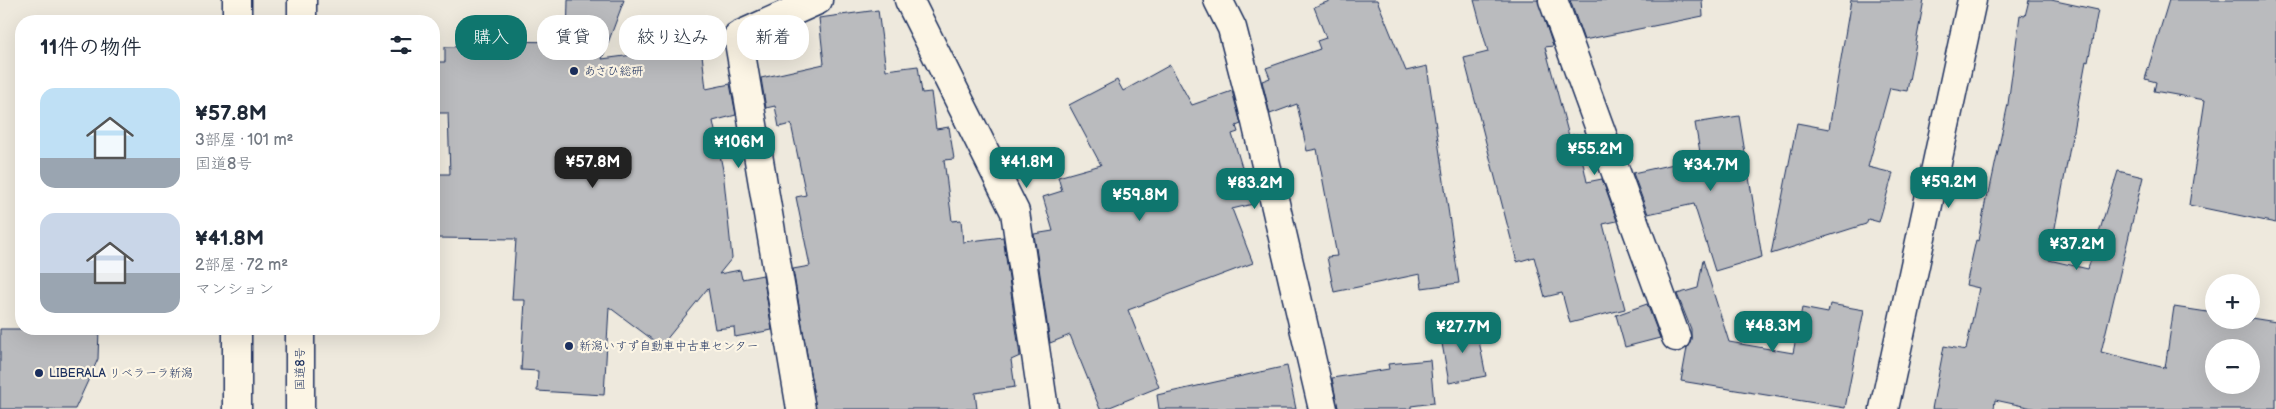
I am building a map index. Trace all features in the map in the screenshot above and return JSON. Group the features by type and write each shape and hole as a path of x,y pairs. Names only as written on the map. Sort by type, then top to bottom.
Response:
{"main road":[{"path":"237,0 237,15"},
{"path":"302,0 302,15"},
{"path":"801,409 738,36 818,0"},
{"path":"909,0 1015,212 1044,409"},
{"path":"1218,0 1232,28 1253,109 1323,409"},
{"path":"1553,0 1676,337"},
{"path":"1884,409 1972,0"},
{"path":"237,335 237,409"},
{"name":"国道8号","path":"300,335 300,409"}],"building":[{"path":"568,0 624,0 609,40 609,15 568,15"},
{"path":"1332,0 1377,0 1406,71 1427,66 1459,283 1422,288 1420,274 1334,292 1327,257 1337,256 1317,149 1307,151 1297,104 1270,114 1262,81 1270,78 1266,68 1320,49 1317,41 1326,38 1314,7"},
{"path":"1474,0 1538,0 1553,46 1545,47 1569,136 1577,134 1587,182 1602,179 1617,221 1603,224 1625,309 1570,323 1562,293 1545,297 1534,257 1517,262 1464,58 1488,52"},
{"path":"1570,0 1702,0 1703,16 1584,40"},
{"path":"1851,0 1924,0 1907,91 1890,88 1868,167 1893,173 1879,222 1868,219 1866,224 1771,254 1797,123 1829,129"},
{"path":"2029,0 2051,0 2098,10 2088,62 2086,61 2049,260 2088,269 2118,171 2143,177 2101,352 2165,368 2174,307 2205,312 2205,329 2260,329 2260,319 2276,322 2276,409 2037,409 1995,400 1994,409 1932,409 1944,346 1966,350 1979,288 1966,285 1976,240 1978,241 2008,104 2020,15 2025,16"},
{"path":"2169,0 2276,0 2276,223 2189,205 2205,100 2154,91 2156,82 2145,79"},
{"path":"878,10 886,70 918,66 922,93 931,92 936,129 949,127 954,159 944,160 952,221 961,220 963,242 1003,237 1020,356 1011,360 1015,387 975,393 977,409 816,409 793,269 810,266 796,197 806,195 791,124 779,127 775,106 766,108 761,78 824,64 819,18"},
{"path":"527,41 537,42 537,60 609,60 609,58 619,57 619,60 703,60 706,89 730,84 736,115 713,121 723,170 732,258 719,274 740,270 742,279 763,275 772,330 735,337 734,327 715,329 708,288 661,346 609,307 604,395 537,391 538,371 521,370 525,300 512,300 516,239 440,238 440,174 450,174 448,113 440,113 440,62 445,62 445,47 455,47 455,60 527,60"},
{"path":"1170,65 1192,105 1232,91 1241,124 1236,126 1238,132 1232,134 1253,204 1232,209 1253,263 1128,310 1159,387 1105,409 1100,409 1070,335 1050,343 1034,234 1053,231 1043,197 1062,191 1058,177 1101,165 1069,105 1117,80 1123,91"},
{"path":"1739,116 1762,257 1715,271 1694,204 1648,214 1633,173 1701,158 1695,123"},
{"path":"1703,260 1729,342 1793,353 1802,308 1828,313 1830,304 1864,310 1845,408 1681,381 1687,348 1691,339 1691,329 1677,294 1698,288"},
{"path":"1647,304 1660,338 1625,347 1616,315"},
{"path":"1476,326 1486,376 1449,383 1440,332"},
{"path":"0,329 15,329 15,335 99,335 98,359 75,409 0,409"},
{"path":"1430,360 1434,403 1411,406 1411,409 1338,409 1332,378 1389,369 1388,364"},
{"path":"1287,366 1296,409 1159,409 1157,395"}],"place":[{"name":"あさひ総研","path":"574,71"},
{"name":"新潟いすず自動車中古車センター","path":"569,346"},
{"name":"LIBERALA リベラーラ新潟","path":"39,373"}]}
